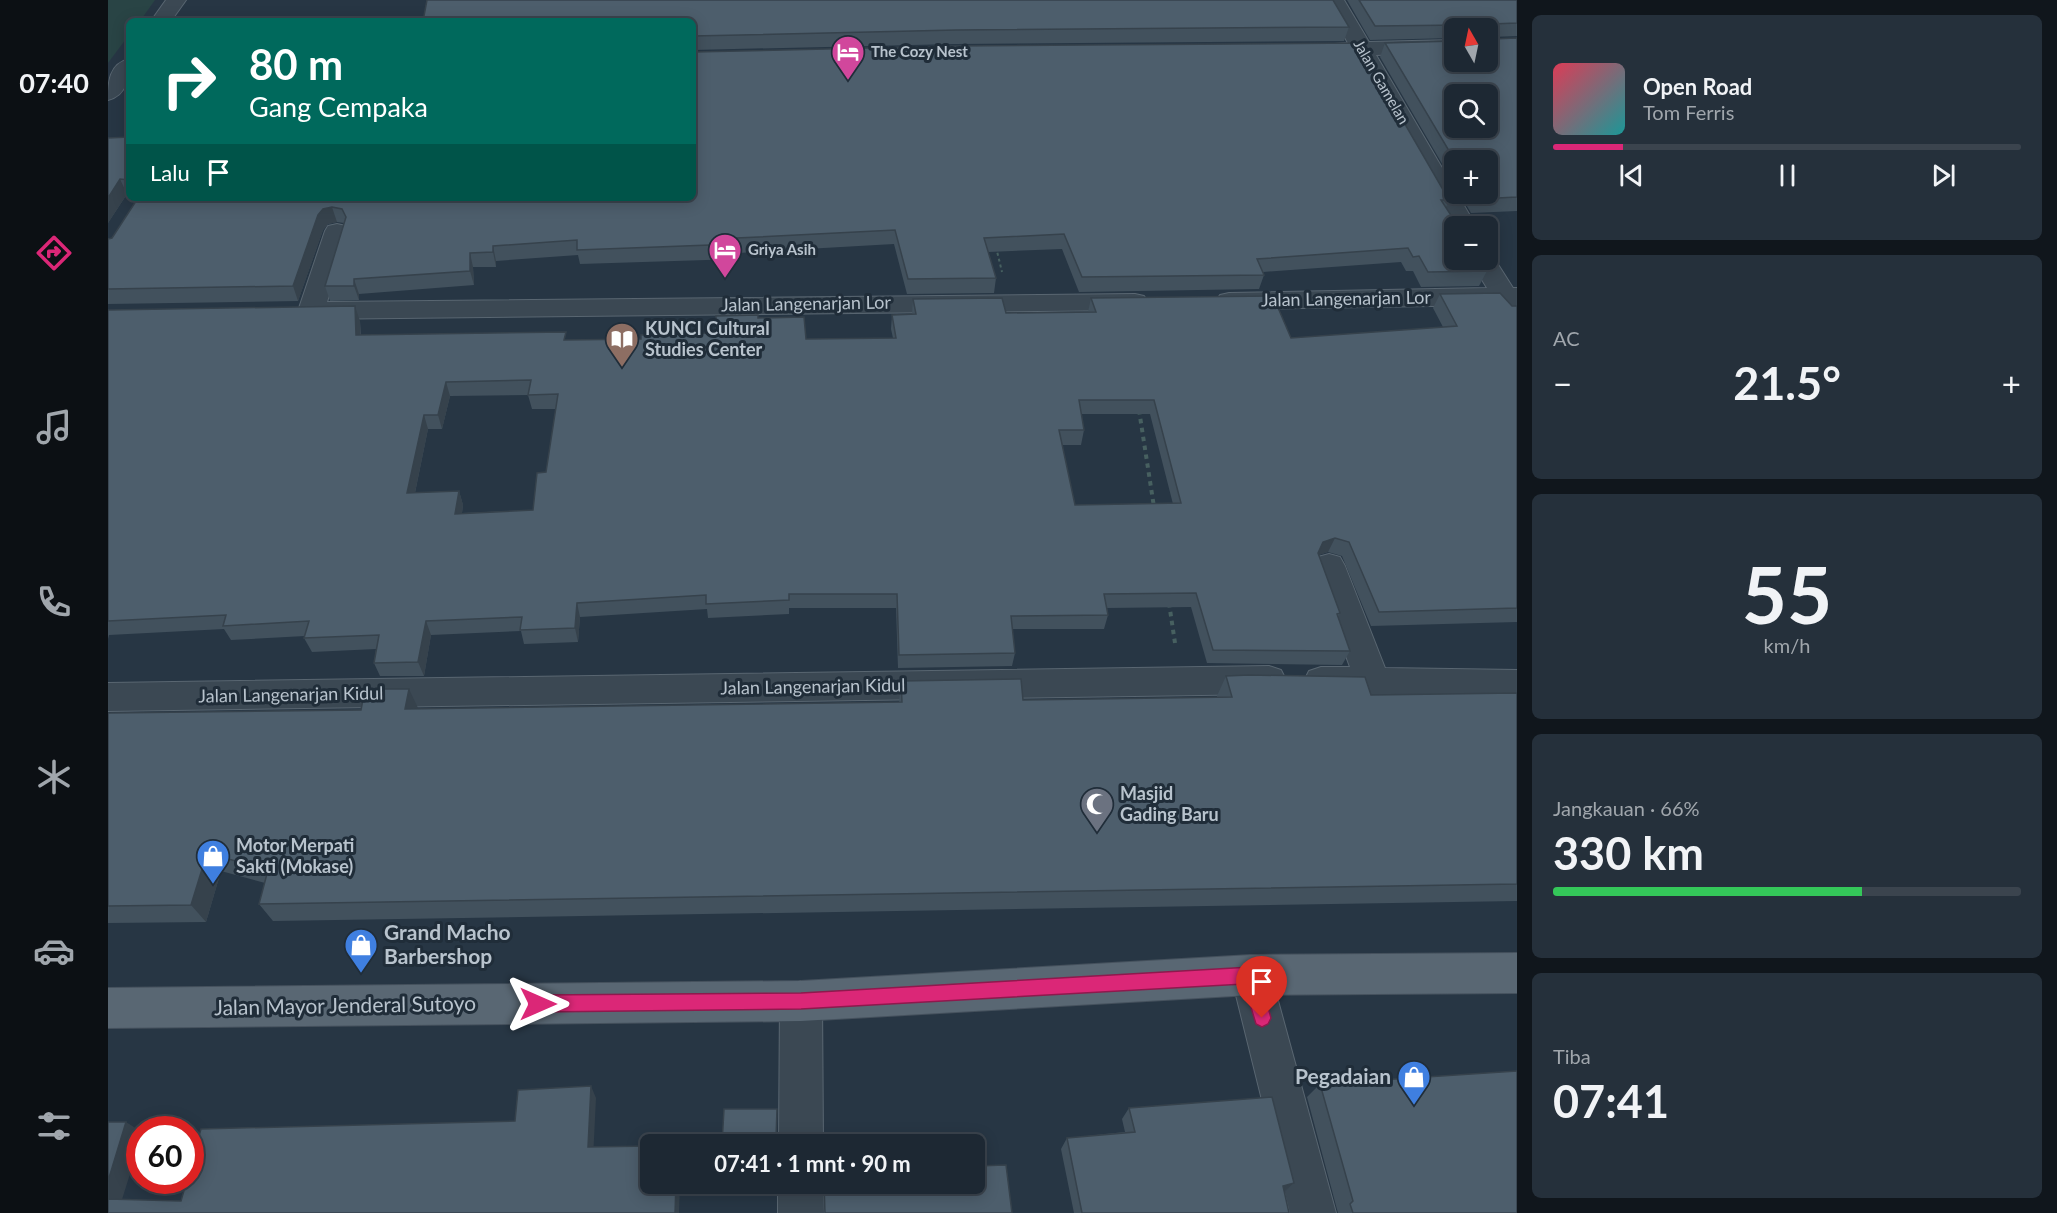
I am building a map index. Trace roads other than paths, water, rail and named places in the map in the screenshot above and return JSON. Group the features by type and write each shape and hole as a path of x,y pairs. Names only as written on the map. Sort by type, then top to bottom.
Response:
{"main road":[{"name":"Jalan Mayor Jenderal Sutoyo","path":"108,1008 801,1001 1251,975 1517,973"}],"street":[{"path":"163,18 176,0"},
{"name":"Jalan Gamelan","path":"1335,0 1458,216"},
{"path":"1290,50 1444,46"},
{"path":"108,93 126,70"},
{"name":"Jalan Langenarjan Lor","path":"337,231 299,312 1159,302"},
{"path":"1491,270 1513,303"},
{"name":"Jalan Langenarjan Lor","path":"1206,301 1513,303"},
{"path":"1329,566 1373,682"},
{"name":"Jalan Langenarjan Kidul","path":"108,697 1240,679 1517,684"},
{"path":"1251,975 1313,1213"},
{"path":"801,1001 801,1134"},
{"path":"801,1194 801,1213"}],"place":[{"name":"The Cozy Nest","path":"848,81"},
{"name":"Griya Asih","path":"725,279"},
{"name":"KUNCI Cultural Studies Center","path":"622,368"},
{"name":"Masjid Gading Baru","path":"1097,833"},
{"name":"Motor Merpati Sakti (Mokase)","path":"213,885"},
{"name":"Grand Macho Barbershop","path":"361,974"},
{"name":"Pegadaian","path":"1414,1106"}]}
